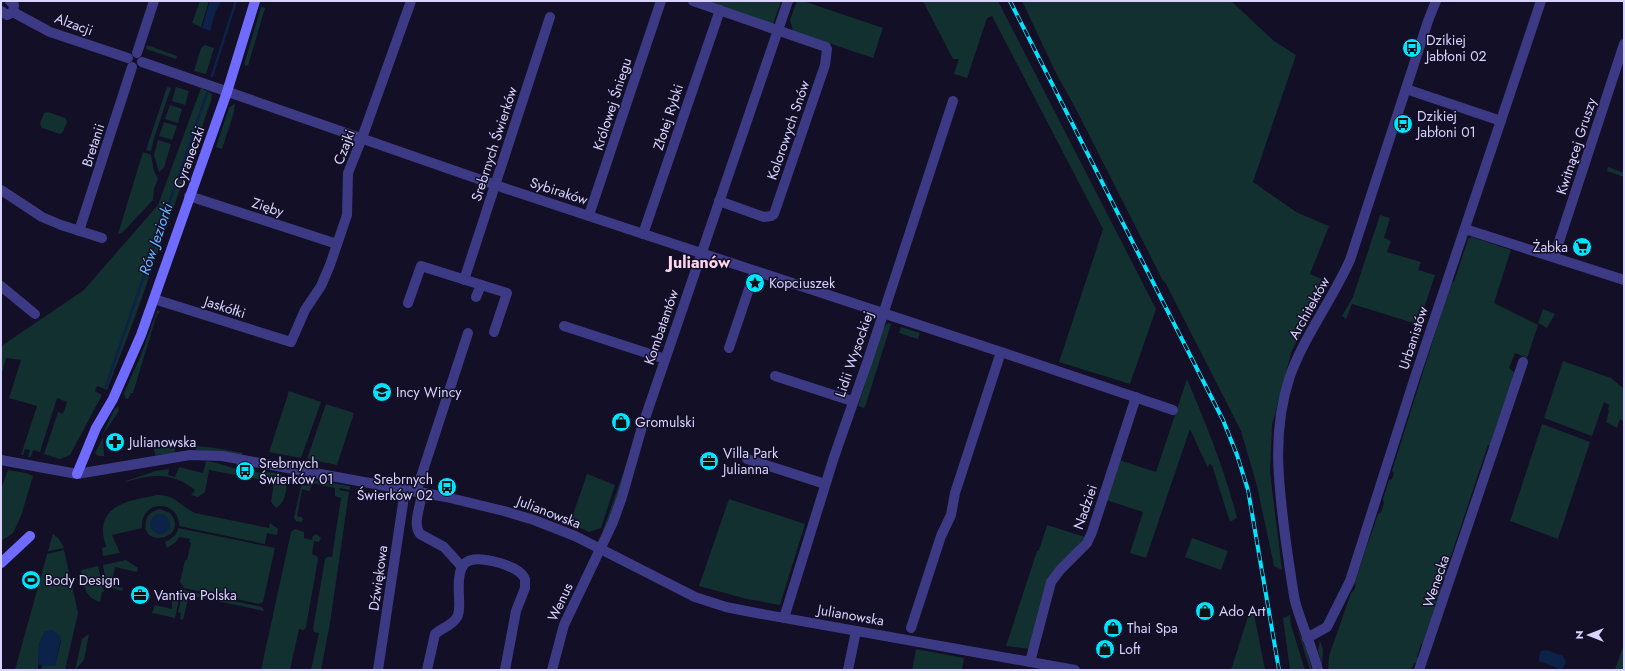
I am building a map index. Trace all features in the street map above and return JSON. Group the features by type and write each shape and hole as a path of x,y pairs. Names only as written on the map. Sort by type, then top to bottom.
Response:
{"street":[{"path":"154,1 140,58 139,66 132,67 129,65 128,58 132,53 140,58 227,92"},
{"name":"Cyraneczki","path":"77,474 96,428 113,399 131,359 154,299 189,196 227,92 255,1"},
{"name":"Czajki","path":"288,342 291,342 293,339 305,310 320,286 330,265 338,244 347,215 348,173 411,1"},
{"name":"Królowej Śniegu","path":"589,216 661,1"},
{"path":"693,1 778,29"},
{"name":"Kombatantów","path":"601,549 622,497 642,427 788,1"},
{"name":"Architektów","path":"1307,638 1295,601 1281,502 1277,463 1280,418 1287,388 1296,362 1304,344 1337,288 1350,260 1428,21 1436,1"},
{"name":"Urbanistów","path":"1307,638 1327,627 1350,581 1415,377 1541,1"},
{"name":"Alzacji","path":"6,7 50,32 128,58"},
{"name":"Złotej Rybki","path":"643,234 720,10"},
{"name":"Srebrnych Świerków","path":"464,280 550,17"},
{"name":"Kolorowych Snów","path":"719,201 767,217 774,214 825,65 827,52 826,47 778,29"},
{"name":"Kwitnącej Gruszy","path":"1554,257 1624,44"},
{"name":"Bretanii","path":"78,231 132,67"},
{"path":"1406,89 1501,121"},
{"name":"Sybiraków","path":"227,92 702,254 883,312"},
{"name":"Lidii Wysockiej","path":"784,618 852,401 953,101"},
{"path":"1,190 42,216 61,225 102,238"},
{"name":"Zięby","path":"189,196 338,244"},
{"path":"1465,229 1624,280"},
{"path":"408,303 420,266 507,293 494,332"},
{"path":"729,348 755,271"},
{"path":"476,297 480,285"},
{"path":"1,286 36,314"},
{"name":"Jaskółki","path":"154,299 288,342"},
{"path":"883,312 1173,410"},
{"path":"564,326 665,359"},
{"path":"462,566 444,547 420,534 416,527 419,495 468,333"},
{"path":"911,628 941,536 950,514 955,493 999,358"},
{"name":"Wenecka","path":"1420,670 1523,362"},
{"path":"775,376 852,401"},
{"name":"Nadziei","path":"1030,662 1051,582 1060,570 1087,543 1092,532 1136,397"},
{"name":"Julianowska","path":"1,460 77,474 179,456 222,456 405,490 419,495 476,503 523,516 562,531 601,549 695,597 726,607 856,631 1018,665 1030,662 1075,670"},
{"path":"747,459 825,484"},
{"name":"Dźwiękowa","path":"378,670 405,490"},
{"path":"1,563 30,536"},
{"name":"Wenus","path":"552,670 564,625 601,549"},
{"path":"427,670 435,634 454,622 458,615 458,578 460,570 462,566 469,561 474,560 495,562 519,572 525,579 525,588 516,611 505,670"},
{"path":"848,670 856,631"},
{"path":"1307,638 1318,670"}],"green space":[{"path":"200,1 209,1 201,27 192,23"},
{"path":"704,1 781,1 773,24"},
{"path":"797,1 803,1 883,28 873,58 793,31 790,20"},
{"path":"923,1 998,1 1156,309 1130,384 1059,362 1103,229 992,16 987,18 967,78 954,74 959,59 953,59"},
{"path":"1022,1 1231,1 1274,41 1296,55 1253,182 1296,212 1329,226 1310,274 1329,282 1292,350 1272,425 1270,472 1282,570 1274,566 1257,486 1241,431 1056,73"},
{"path":"261,7 265,8 248,66 244,65"},
{"path":"147,45 177,56 176,59 146,49"},
{"path":"205,45 214,48 206,74 194,71 201,48"},
{"path":"167,87 171,88 151,151 146,150"},
{"path":"176,87 189,91 185,105 172,101"},
{"path":"201,88 212,94 211,101 135,317 107,390 97,386 95,391 102,395 70,455 60,459 44,454 58,412 63,414 67,402 57,398 40,452 33,450 31,457 28,457 30,450 25,449 23,455 21,455 37,406 9,398 21,360 6,358 1,376 1,350 3,345 84,290 158,205"},
{"path":"235,103 234,112 222,149 216,147 229,108"},
{"path":"170,105 182,109 178,123 165,119"},
{"path":"48,112 65,118 67,122 63,132 60,134 42,128 40,124 44,113"},
{"path":"164,122 177,126 172,140 159,136"},
{"path":"158,140 171,144 164,168 159,172 154,155"},
{"path":"143,152 151,155 154,171 158,179 154,189 153,200 123,232 118,234"},
{"path":"1608,167 1624,173 1624,177 1607,171"},
{"path":"1380,215 1390,218 1384,238 1391,241 1387,252 1421,262 1418,270 1435,275 1421,317 1426,319 1423,326 1352,304 1346,319 1342,316 1353,297"},
{"path":"1472,237 1511,250 1494,303 1538,325 1527,358 1515,353 1509,368 1515,373 1493,447 1488,445 1445,574 1447,575 1446,578 1442,578 1440,584 1442,588 1424,645 1421,644 1417,657 1419,658 1417,664 1414,663 1412,668 1415,670 1328,670 1329,656 1351,593 1355,588 1355,582 1378,514 1381,512 1384,503 1383,499 1389,480 1392,479 1394,473 1392,471 1451,283 1454,282 1468,239"},
{"path":"1543,309 1555,314 1547,328 1538,323"},
{"path":"158,310 160,312 157,314 133,393 131,393 128,399 125,398 124,393 141,355"},
{"path":"888,323 891,324 864,408 858,406 883,328"},
{"path":"901,327 920,333 918,339 899,333"},
{"path":"1563,361 1611,378 1624,389 1624,422 1620,419 1617,428 1606,422 1609,405 1604,402 1592,436 1544,418"},
{"path":"1187,379 1221,465 1237,518 1230,522 1212,465 1209,464 1208,468 1190,429 1146,558 1130,553 1143,512 1106,500 1119,460 1156,472"},
{"path":"289,391 321,402 301,458 269,452"},
{"path":"326,404 354,413 337,465 307,459"},
{"path":"118,406 119,411 102,436 114,410"},
{"path":"1542,424 1590,442 1558,539 1510,521"},
{"path":"103,437 104,456 98,456 95,453"},
{"path":"196,446 243,453 241,455 196,450"},
{"path":"175,447 174,453 155,455 154,449"},
{"path":"631,451 613,513 603,531 603,530"},
{"path":"206,461 218,463 254,474 255,472 277,473 282,475 285,479 286,485 283,501 276,508 271,502 274,482 209,470 205,492 198,497 191,495 195,490 187,484 170,477 145,477 126,482 156,471 169,469 168,475 175,477 179,467 203,473"},
{"path":"8,470 26,473 33,476 21,516 13,533 1,541 1,489"},
{"path":"587,474 615,485 601,528 589,532 570,523"},
{"path":"313,480 350,486 350,490 340,488 339,490 349,492 330,623 321,670 311,670 319,633 314,632 313,629 325,559 327,557 332,557 341,498 335,496 335,488 312,483 309,491 302,489 297,516 302,517 303,520 301,522 296,521 294,518 301,486 304,486"},
{"path":"157,495 173,498 195,513 269,528 270,523 278,529 277,535 267,533 265,544 179,526 178,517 173,511 167,507 160,506 153,507 147,511 143,518 142,528 112,535 120,553 103,556 102,548 106,547 103,534 104,522 108,514 114,508 122,504"},
{"path":"729,499 805,524 780,605 747,599 699,586"},
{"path":"160,509 170,513 175,522 174,529 170,534 164,537 156,538 150,536 146,530 146,521 151,513","holes":["163,515 168,519 164,533 158,534"]},
{"path":"1047,525 1085,537 1049,579 1031,649 1006,646 1037,551 1039,550"},
{"path":"178,528 275,548 263,602 259,604 184,588 180,582 191,543 189,542 190,539 179,537 176,542 167,548 165,542 170,540 177,533"},
{"path":"295,529 304,532 304,538 312,540 313,536 316,534 321,538 319,542 314,541 312,554 317,556 318,559 306,627 304,630 299,629 290,670 261,670 291,532"},
{"path":"53,534 59,539 64,548 48,551"},
{"path":"1192,538 1228,551 1221,570 1185,557"},
{"path":"64,550 78,613 65,670 41,670 42,666 55,666 61,641 45,631 39,644 38,670 15,670 47,554"},
{"path":"126,560 138,568 137,572 115,567 111,585 123,588 122,591 112,588 107,583 103,565"},
{"path":"98,566 104,592 102,592 100,602 88,594 84,585 81,571"},
{"path":"183,590 262,607 264,611 189,595 183,620 180,619 181,613 178,612"},
{"path":"175,594 180,595 175,618 152,613 155,605 172,609 172,602"},
{"path":"1252,604 1265,670 1231,670"},
{"path":"1290,615 1291,625 1305,670 1290,670 1283,618"},
{"path":"1297,627 1307,651 1312,670 1310,670"},
{"path":"89,634 84,660 75,670 82,639"},
{"path":"1320,641 1323,649 1322,666 1318,650"},
{"path":"1624,644 1624,670 1615,670"},
{"path":"916,649 964,658 962,670 912,670"}],"water":[{"path":"210,1 221,1 215,13 210,31 202,28"},
{"path":"160,514 167,517 170,524 167,531 160,534 153,531 150,524 153,517"},
{"path":"52,630 61,638 55,666 43,666 38,664 39,644 45,631"},
{"path":"1547,650 1563,656 1566,662 1563,668 1560,669 1539,661 1541,651"}],"waterway":[{"name":"Rów Jeziorki","path":"212,76 236,1"},
{"name":"Rów Jeziorki","path":"106,386 207,93"}],"railway":[{"path":"1010,1 1223,420 1237,455 1248,490 1279,670"}],"place":[{"name":"Dzikiej Jabłoni 02","path":"1412,48"},
{"name":"Dzikiej Jabłoni 01","path":"1403,124"},
{"name":"Żabka","path":"1582,247"},
{"name":"Kopciuszek","path":"755,283"},
{"name":"Incy Wincy","path":"382,392"},
{"name":"Gromulski","path":"621,422"},
{"name":"Julianowska","path":"115,442"},
{"name":"Villa Park Julianna","path":"709,461"},
{"name":"Srebrnych Świerków 01","path":"245,471"},
{"name":"Srebrnych Świerków 02","path":"447,487"},
{"name":"Body Design","path":"31,580"},
{"name":"Vantiva Polska","path":"140,595"},
{"name":"Ado Art","path":"1205,611"},
{"name":"Thai Spa","path":"1113,628"},
{"name":"Loft","path":"1105,649"}],"district":[{"name":"Julianów","path":"699,262"}]}
